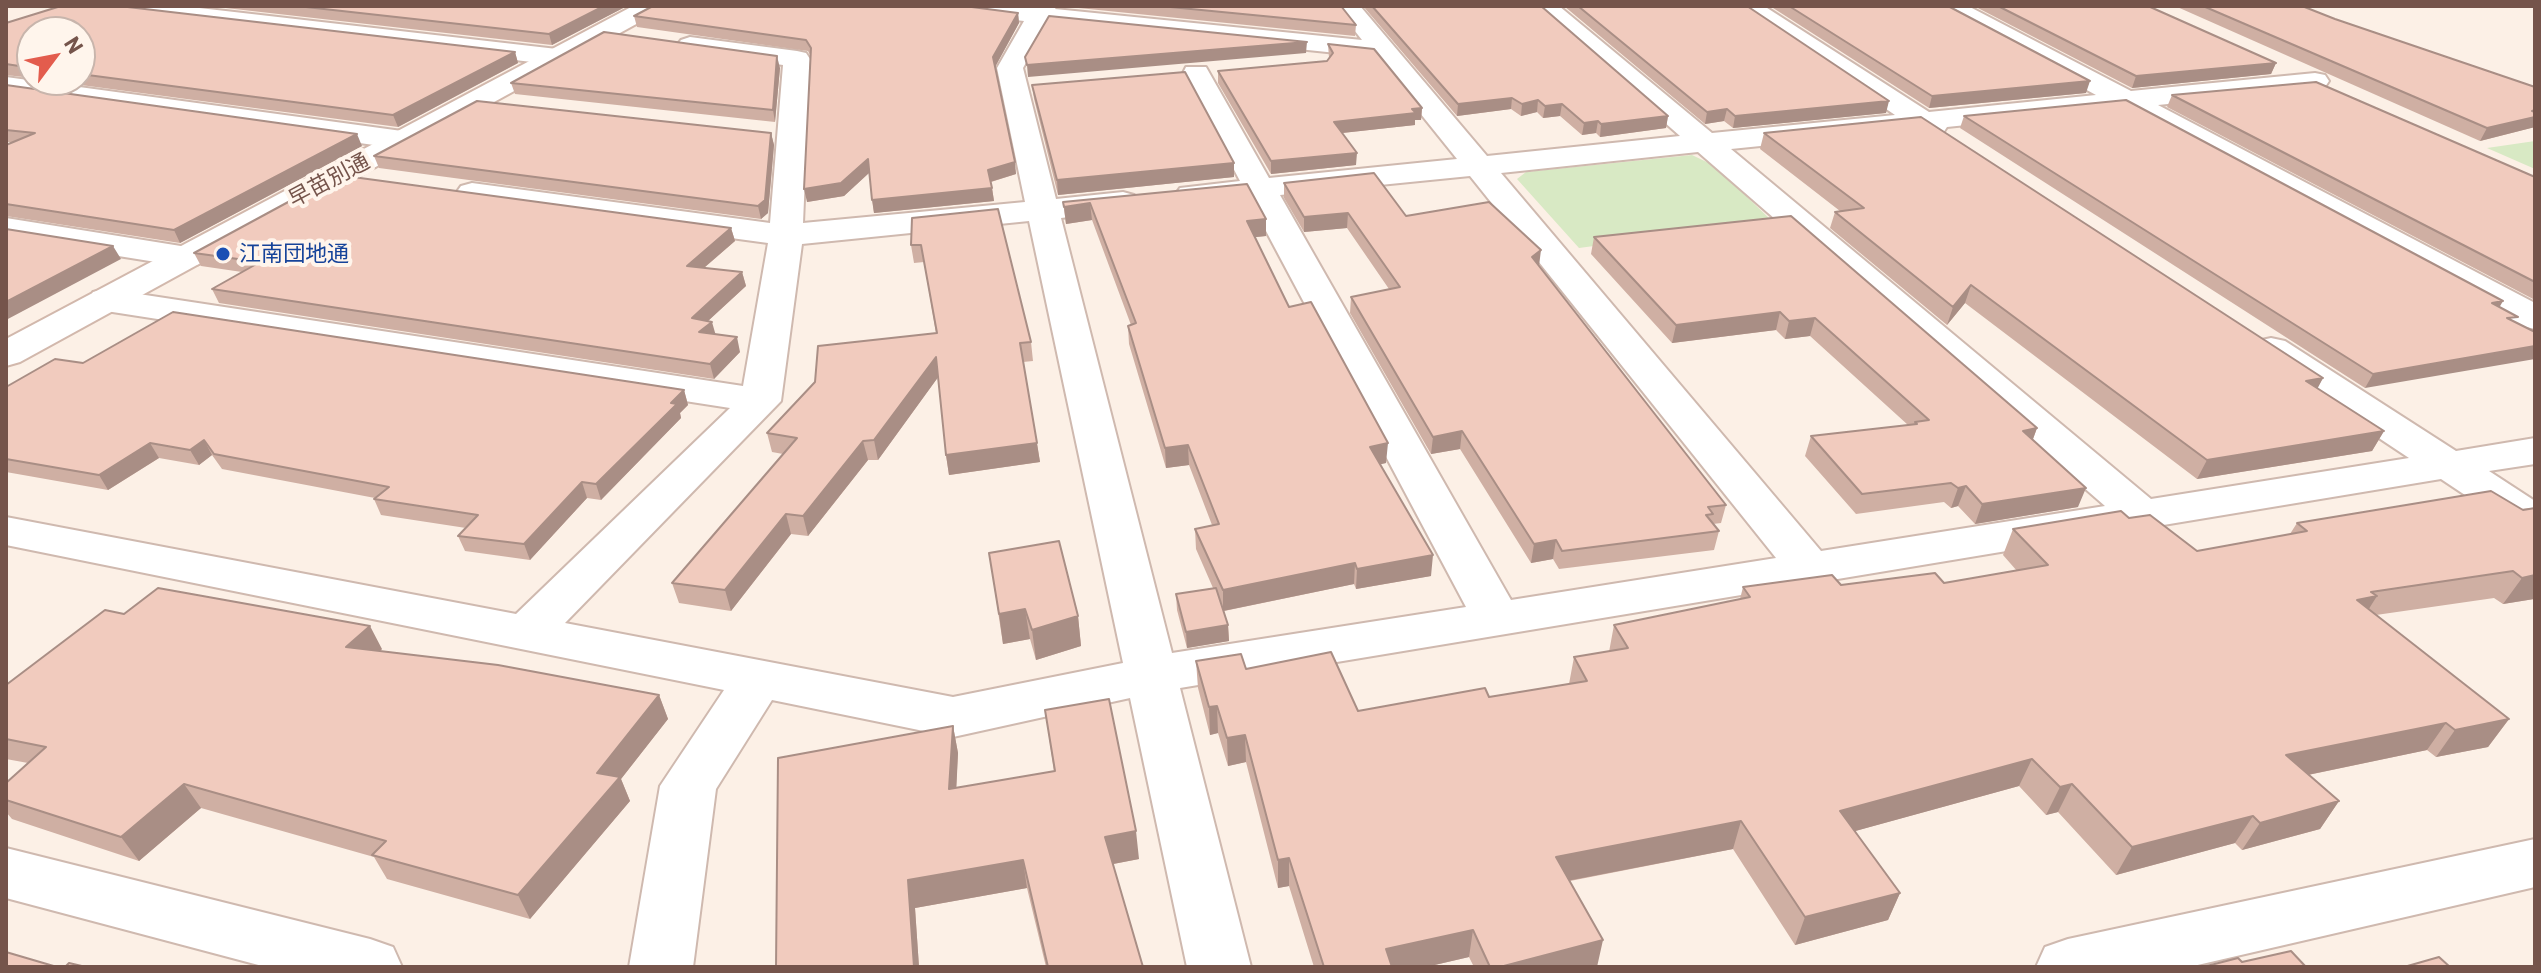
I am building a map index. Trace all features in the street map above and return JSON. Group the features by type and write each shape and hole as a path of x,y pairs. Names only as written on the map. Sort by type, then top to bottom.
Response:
{"street":[{"path":"119,6 557,57"},
{"name":"早苗別通","path":"6,354 651,6"},
{"path":"954,6 1043,10 1385,53"},
{"path":"1347,6 1476,167 1810,569"},
{"path":"1544,6 2143,515"},
{"path":"1747,6 1963,147"},
{"path":"1950,6 2535,318"},
{"path":"1043,10 1010,68 1030,88 1043,210 1219,967"},
{"path":"526,633 761,401 786,235 776,134 797,59 601,33"},
{"path":"1284,66 1385,53"},
{"path":"446,190 786,235 2128,101 2329,88 2259,56"},
{"path":"1195,73 1497,619"},
{"path":"6,85 402,140"},
{"path":"475,101 523,106"},
{"path":"337,175 384,182"},
{"path":"6,228 187,257"},
{"path":"106,300 761,401"},
{"path":"2239,328 2535,521"},
{"path":"6,531 953,717 1151,675 2535,451"},
{"path":"661,967 688,786 759,679"},
{"path":"2068,967 2535,863"},
{"path":"6,873 370,967"}],"green space":[{"path":"2535,141 2535,169 2487,148"},
{"path":"1692,155 1715,166 1773,222 1579,248 1517,179 1526,172"}],"building":[{"path":"61,6 119,6 515,52 393,115 96,76 96,16 29,16"},
{"path":"297,6 604,6 549,34"},
{"path":"653,6 964,6 1018,13 993,57 1015,162 988,170 992,188 872,200 868,159 841,183 804,189 811,48 806,40 634,16"},
{"path":"1160,6 1341,6 1356,25"},
{"path":"1372,6 1541,6 1668,116 1601,124 1598,121 1584,123 1562,104 1545,106 1538,100 1522,104 1512,98 1458,104"},
{"path":"1578,6 1747,6 1889,101 1735,116 1727,109 1707,112"},
{"path":"1789,6 1948,6 2090,81 1932,96"},
{"path":"1998,6 2148,6 2276,63 2136,76"},
{"path":"2203,6 2302,6 2535,87 2535,110 2532,111 2535,117 2487,128"},
{"path":"1049,16 1307,42 1027,65 1025,57"},
{"path":"16,20 16,66 6,64 6,23"},
{"path":"604,32 777,56 773,110 511,83"},
{"path":"1328,44 1374,49 1422,108 1412,109 1416,113 1334,122 1357,153 1271,161 1218,71 1327,61 1333,53"},
{"path":"1185,72 1234,163 1057,180 1032,85"},
{"path":"2316,82 2535,177 2535,282 2172,95"},
{"path":"6,85 16,86 16,96 85,96 357,134 174,230 6,204 6,145 35,133 6,130"},
{"path":"2126,100 2503,301 2492,303 2518,317 2507,318 2535,332 2535,346 2373,374 1964,116"},
{"path":"477,101 771,133 765,200 758,206 374,156"},
{"path":"1921,117 2323,378 2306,381 2384,431 2207,460 1971,285 1953,307 1835,212 1864,208 1764,133"},
{"path":"1374,173 1406,216 1489,202 1541,250 1532,257 1726,505 1708,507 1713,514 1706,515 1719,531 1562,551 1556,540 1534,544 1462,431 1433,437 1351,297 1400,287 1348,213 1304,217 1284,183"},
{"path":"338,175 731,228 687,266 742,272 692,318 712,322 699,332 737,337 710,364 212,289 260,262 194,253"},
{"path":"1247,184 1266,219 1247,221 1289,307 1311,302 1388,443 1370,447 1433,555 1357,569 1355,563 1223,590 1195,529 1219,524 1188,445 1165,448 1128,326 1136,323 1090,203 1064,207 1063,202"},
{"path":"998,209 1031,342 1020,343 1037,443 946,455 936,357 874,440 863,441 803,516 786,514 725,590 672,583 797,438 767,433 815,382 818,346 937,333 921,245 911,245 912,218"},
{"path":"1791,216 2037,428 2023,431 2086,488 1982,504 1966,486 1958,488 1951,483 1862,494 1811,436 1929,420 1815,318 1789,321 1780,312 1676,325 1594,237"},
{"path":"6,229 113,246 6,302"},
{"path":"173,312 684,390 671,403 677,404 596,484 582,482 524,544 458,536 478,515 374,499 389,487 214,454 204,440 190,450 150,443 99,475 6,459 6,387 55,359 83,363"},
{"path":"2491,491 2523,510 2535,508 2535,575 2522,578 2513,571 2371,592 2377,596 2357,600 2509,719 2455,730 2446,723 2286,755 2339,801 2260,823 2253,816 2132,847 2072,784 2060,787 2032,759 1840,811 1900,893 1805,917 1741,821 1556,857 1603,940 1500,967 1490,967 1473,930 1386,949 1392,967 1324,967 1289,858 1278,860 1245,735 1227,738 1217,706 1209,707 1196,661 1241,654 1246,669 1331,652 1358,711 1485,688 1489,697 1587,681 1574,657 1628,648 1614,625 1750,597 1743,587 1832,575 1841,585 1935,573 1944,583 2048,565 2013,529 2121,511 2129,518 2150,515 2197,551 2307,531 2297,523"},
{"path":"1059,541 1078,616 1032,630 1025,609 999,614 989,553"},
{"path":"158,588 370,626 346,647 498,665 659,695 597,773 620,777 518,895 372,855 386,841 184,784 121,837 6,800 6,783 46,747 6,739 6,685 105,610 124,614"},
{"path":"1216,588 1228,625 1186,632 1176,594"},
{"path":"1109,699 1136,831 1105,837 1143,967 1048,967 1023,860 908,880 914,967 776,967 778,758 953,726 949,789 1055,771 1045,710"},
{"path":"2291,951 2306,967 2203,967 2238,958 2242,962"},
{"path":"6,952 57,967 6,967"},
{"path":"2439,957 2450,967 2404,967"},
{"path":"69,963 86,967 65,967"}],"place":[{"name":"江南団地通","path":"223,254"}]}
